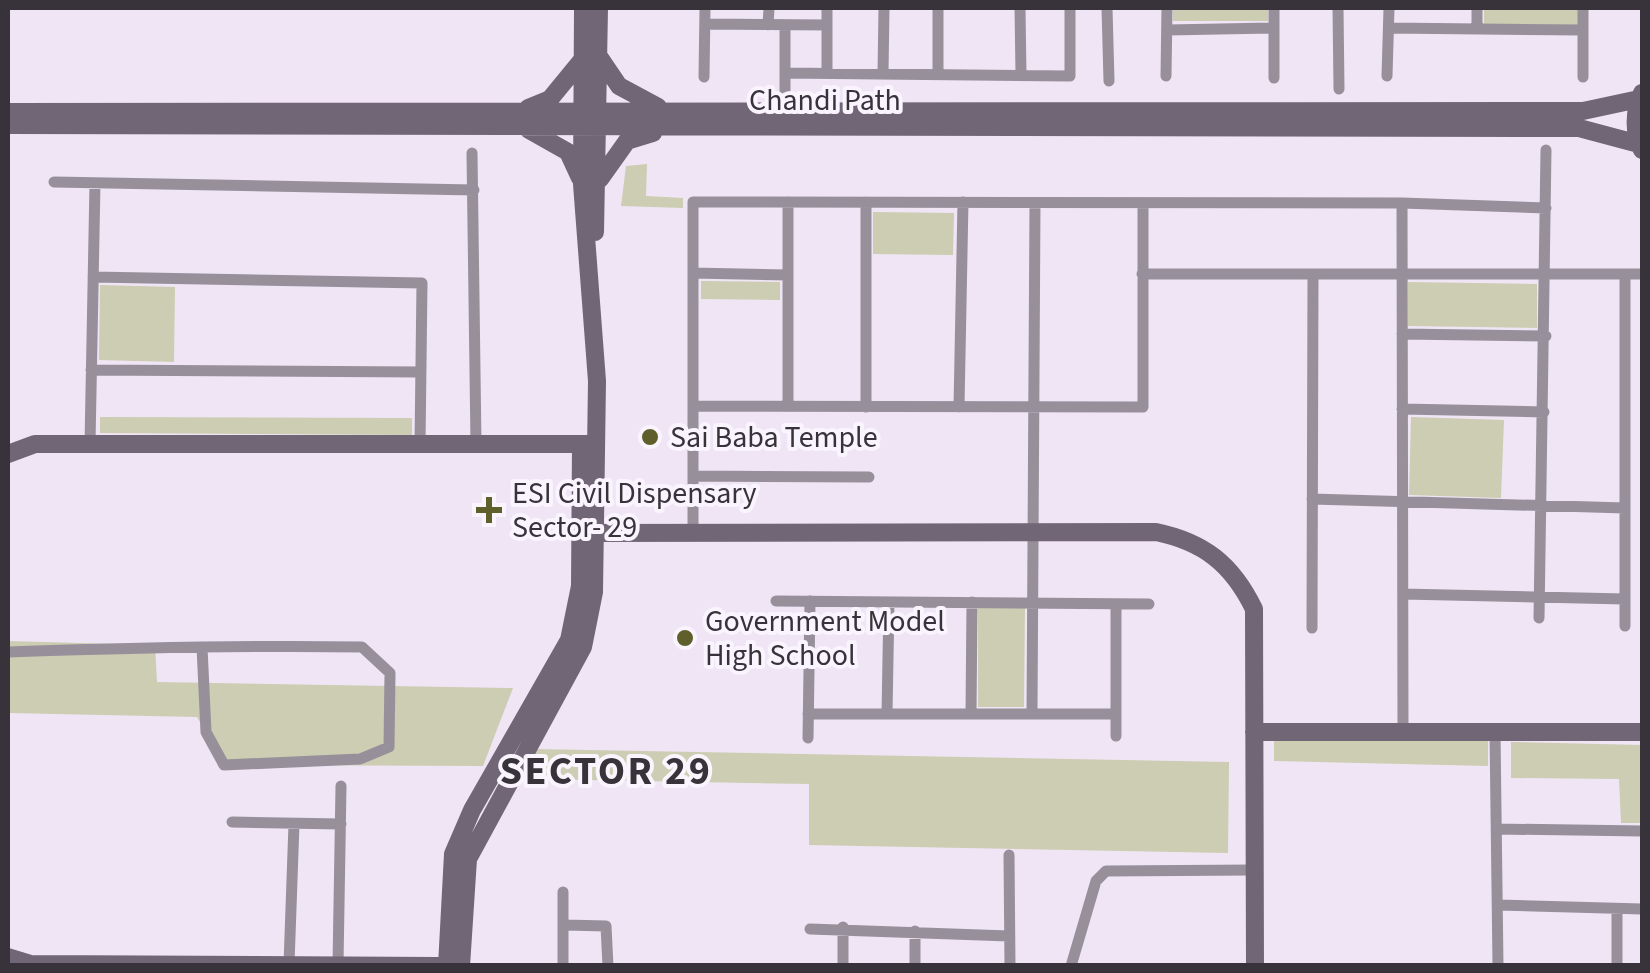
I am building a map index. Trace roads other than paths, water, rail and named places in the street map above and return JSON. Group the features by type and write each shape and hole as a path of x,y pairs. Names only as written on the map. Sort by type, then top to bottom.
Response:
{"street":[{"path":"583,8 591,58 619,86 672,119"},
{"path":"588,533 569,640 472,810 454,854 448,966 462,965 468,860 583,648 594,592 588,533 590,119 591,58 599,8"},
{"path":"704,78 705,8"},
{"path":"768,8 768,24"},
{"path":"827,8 827,72"},
{"path":"883,73 884,8"},
{"path":"938,8 938,74"},
{"path":"1020,8 1021,75"},
{"path":"785,74 1070,76 1070,8"},
{"path":"1108,8 1109,81"},
{"path":"1166,76 1167,8"},
{"path":"1274,8 1274,78"},
{"path":"1338,8 1339,89"},
{"path":"1387,76 1389,8"},
{"path":"1477,8 1477,29"},
{"path":"1583,8 1583,77"},
{"path":"705,24 827,25"},
{"path":"784,112 786,25"},
{"path":"1167,30 1274,28"},
{"path":"1388,28 1583,30"},
{"path":"590,183 568,152 518,119 550,99 591,58"},
{"path":"1641,96 1636,110 1641,147"},
{"name":"Chandi Path","path":"672,119 784,112 1584,111 1641,96"},
{"name":"Chandi Path","path":"8,112 518,119"},
{"path":"590,183 627,141 672,119"},
{"name":"Chandi Path","path":"8,125 672,119 1580,128 1641,147"},
{"path":"1539,618 1546,150"},
{"path":"472,152 476,444"},
{"path":"54,182 474,190"},
{"path":"90,444 95,183"},
{"path":"693,533 693,202 1402,203 1546,208"},
{"path":"788,202 788,406"},
{"path":"866,202 866,406"},
{"path":"960,407 963,202"},
{"path":"1032,714 1035,202"},
{"path":"694,406 1143,408 1143,202"},
{"path":"1402,203 1402,732"},
{"path":"693,273 787,274"},
{"path":"1142,274 1642,274"},
{"path":"1312,628 1313,274"},
{"path":"1624,274 1625,626"},
{"path":"93,277 422,283 420,444"},
{"path":"1402,334 1546,336"},
{"path":"91,370 421,372"},
{"path":"1402,408 1544,412"},
{"path":"8,444 588,444"},
{"path":"8,454 35,444"},
{"path":"693,476 870,478"},
{"path":"1312,500 1625,508"},
{"path":"588,533 1156,532 1190,539 1240,580 1254,609 1254,966"},
{"path":"1402,594 1624,600"},
{"path":"776,601 1149,604"},
{"path":"808,738 810,601"},
{"path":"887,714 889,602"},
{"path":"971,714 972,602"},
{"path":"1116,604 1116,736"},
{"path":"8,652 202,647 362,647 390,672 390,748 360,759 224,765 206,732 202,647"},
{"path":"808,714 1115,714"},
{"path":"1254,732 1642,732"},
{"path":"1495,732 1498,966"},
{"path":"341,786 345,965"},
{"path":"232,822 340,824"},
{"path":"289,964 294,824"},
{"path":"1497,829 1642,830"},
{"path":"1008,855 1010,966"},
{"path":"1072,966 1096,882 1106,871 1254,870"},
{"path":"563,892 563,966"},
{"path":"1498,905 1642,910"},
{"path":"1616,909 1616,966"},
{"path":"565,925 606,926 608,966"},
{"path":"810,929 843,927 1009,936"},
{"path":"843,927 843,966"},
{"path":"915,931 915,966"},
{"path":"8,957 30,964 438,966"}],"place":[{"name":"Sai Baba Temple","path":"650,437"},
{"name":"ESI Civil Dispensary Sector- 29","path":"489,510"},
{"name":"Government Model High School","path":"685,638"}],"district":[{"name":"SECTOR 29","path":"606,770"}]}
